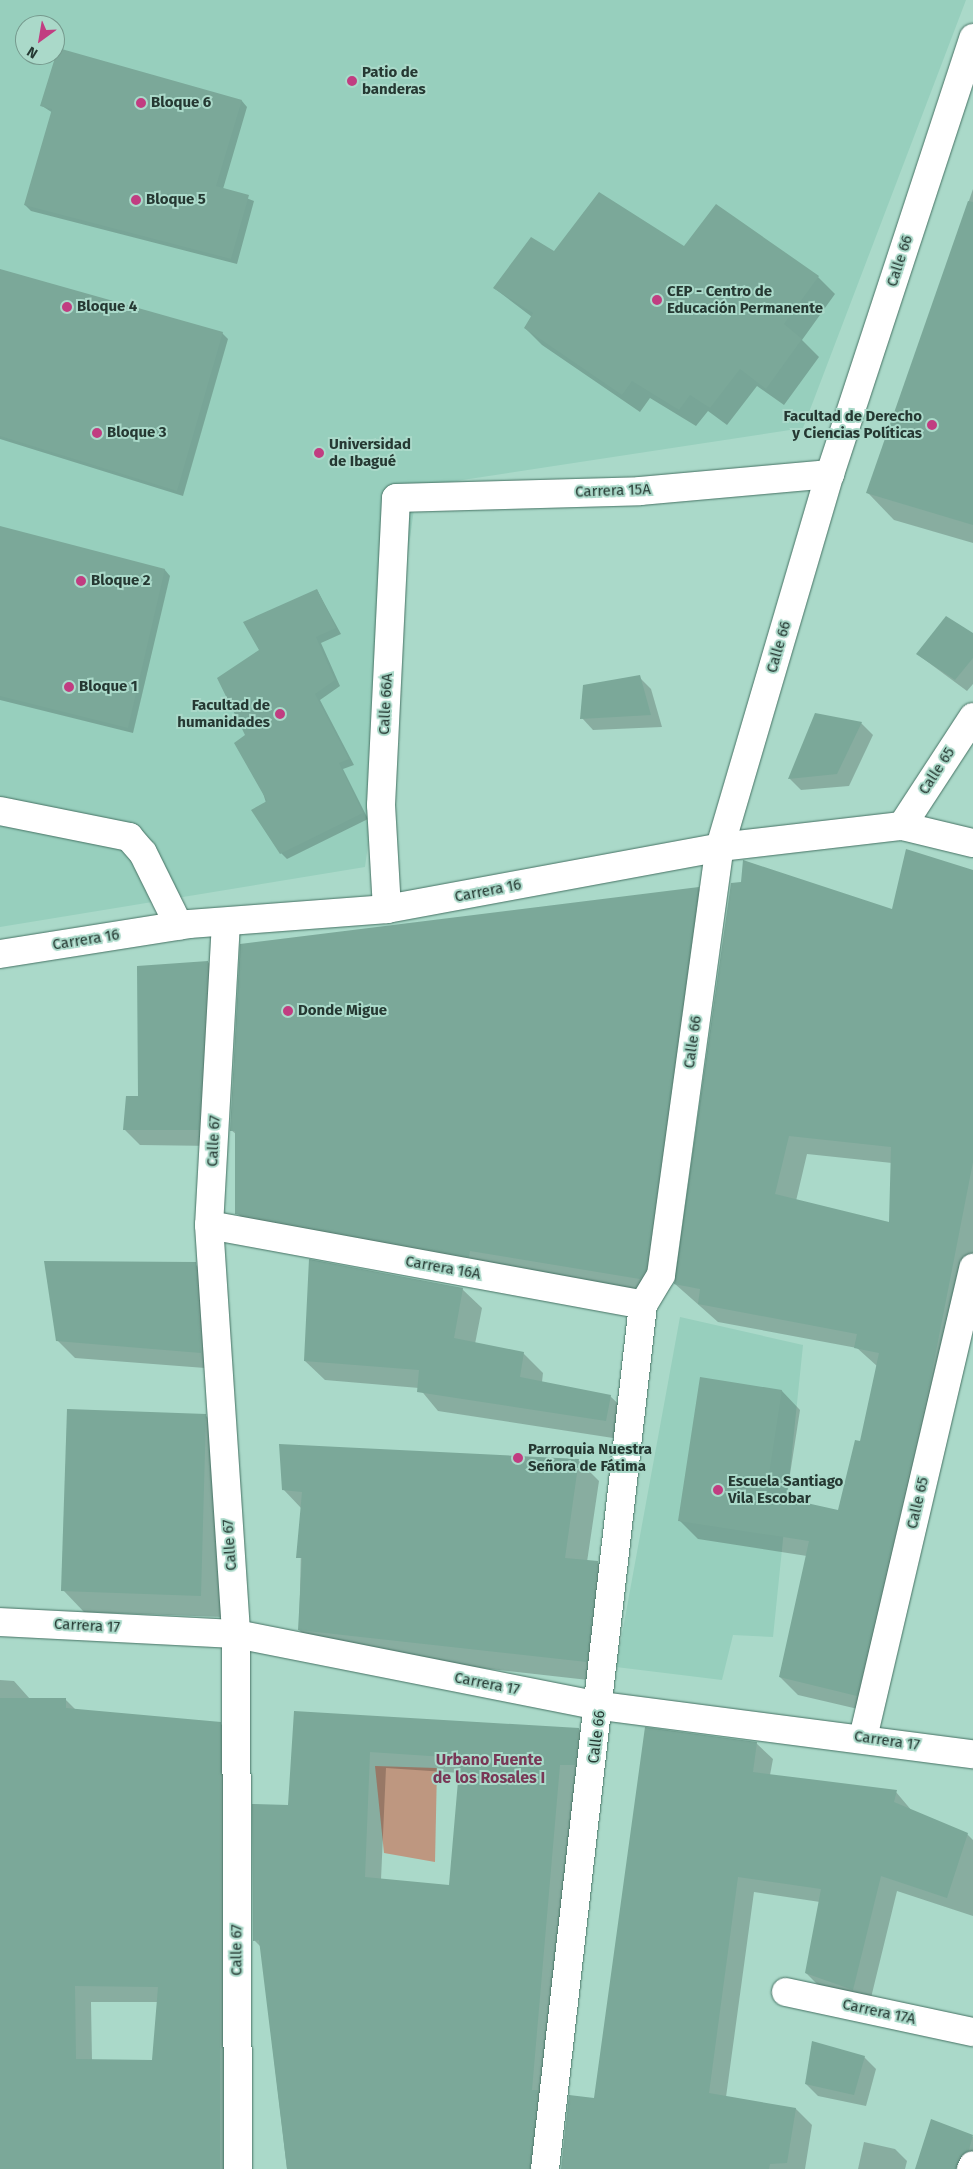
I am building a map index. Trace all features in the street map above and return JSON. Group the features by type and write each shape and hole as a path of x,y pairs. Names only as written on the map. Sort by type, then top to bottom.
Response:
{"street":[{"name":"Calle 66","path":"545,2169 601,1706 643,1305 661,1275 720,847 830,474 973,38"},
{"name":"Carrera 15A","path":"396,498 640,491 830,474"},
{"name":"Calle 66A","path":"387,910 380,805 396,498"},
{"name":"Calle 65","path":"902,826 973,716"},
{"path":"0,811 129,837 143,853 179,926"},
{"name":"Carrera 16","path":"0,954 179,926 387,910 720,847 902,826 973,843"},
{"name":"Calle 67","path":"226,922 209,1225 236,1634 238,2169"},
{"name":"Carrera 16A","path":"209,1225 643,1305"},
{"name":"Calle 65","path":"863,1738 973,1268"},
{"name":"Carrera 17","path":"0,1622 236,1634 601,1706 863,1738 973,1754"},
{"name":"Carrera 17A","path":"786,1992 973,2032"},
{"path":"972,2169 973,2165"}],"shaded area":[{"name":"Universidad de Ibagué","path":"0,0 966,0 803,428 417,487 365,867 0,927"},
{"name":"Escuela Santiago Vila Escobar","path":"680,1317 803,1345 773,1637 733,1635 722,1680 616,1667"},
{"path":"375,1766 437,1768 435,1862 384,1853"}],"building":[{"path":"65,50 242,100 216,186 249,195 231,259 24,205 52,109 40,106 53,65 65,65"},
{"name":"CEP - Centro de Educación Permanente","path":"599,192 684,246 716,204 819,276 784,324 802,339 766,389 740,369 710,408 690,395 679,410 632,381 622,395 524,328 533,313 493,288 531,237 554,251"},
{"name":"Facultad de Derecho y Ciencias Políticas","path":"968,201 973,202 973,525 866,493"},
{"path":"0,269 223,332 177,491 0,436"},
{"path":"0,526 165,569 128,728 0,696"},
{"name":"Facultad de humanidades","path":"317,589 336,628 316,637 335,680 315,694 349,759 339,763 363,813 280,854 251,810 267,801 234,743 245,735 217,678 259,650 243,622"},
{"path":"946,616 973,633 973,658 955,680 916,654"},
{"path":"640,675 651,715 580,719 583,685"},
{"path":"815,713 862,722 837,774 788,779"},
{"path":"906,849 973,870 973,1162 930,1382 857,1696 779,1677 809,1541 678,1521 700,1377 782,1390 766,1494 838,1510 855,1440 860,1441 879,1353 854,1348 857,1334 698,1304 700,1289 674,1284 731,883 741,882 743,860 892,909","holes":["789,1136 891,1147 889,1222 775,1194"]},
{"path":"699,887 646,1270 640,1279 470,1251 469,1257 235,1214 235,1131 230,1131 240,944"},
{"path":"208,961 199,1130 123,1130 126,1096 138,1096 137,966"},
{"path":"309,1259 463,1288 454,1338 524,1352 520,1377 611,1395 606,1421 417,1392 419,1370 304,1361"},
{"path":"44,1261 196,1262 201,1353 56,1341"},
{"path":"67,1409 206,1414 201,1596 61,1591"},
{"path":"279,1444 579,1459 565,1558 598,1561 587,1662 298,1630 302,1558 296,1558 302,1492 282,1490"},
{"path":"0,1698 66,1698 66,1708 221,1722 220,2169 0,2169","holes":["75,1986 158,1987 152,2060 76,2059"]},
{"path":"294,1711 579,1728 575,1765 560,1765 532,2090 538,2090 530,2169 287,2169 259,1940 253,1941 252,1804 288,1805","holes":["370,1752 460,1758 449,1885 365,1877"]},
{"path":"645,1727 757,1742 753,1772 897,1790 894,1802 968,1833 947,1898 881,1876 853,1990 805,1973 821,1889 738,1877 709,2093 796,2108 787,2163 770,2164 769,2169 561,2169 569,2095 594,2098"},
{"path":"812,2041 865,2056 854,2095 805,2084"},
{"path":"931,2119 973,2135 969,2150 959,2158 956,2169 915,2169"}],"place":[{"name":"Patio de banderas","path":"352,81"},
{"name":"Bloque 6","path":"141,103"},
{"name":"Bloque 5","path":"136,200"},
{"name":"CEP - Centro de Educación Permanente","path":"657,300"},
{"name":"Bloque 4","path":"67,307"},
{"name":"Facultad de Derecho y Ciencias Políticas","path":"932,425"},
{"name":"Bloque 3","path":"97,433"},
{"name":"Universidad de Ibagué","path":"319,453"},
{"name":"Bloque 2","path":"81,581"},
{"name":"Bloque 1","path":"69,687"},
{"name":"Facultad de humanidades","path":"280,714"},
{"name":"Donde Migue","path":"288,1011"},
{"name":"Parroquia Nuestra Señora de Fátima","path":"518,1458"},
{"name":"Escuela Santiago Vila Escobar","path":"718,1490"}],"district":[{"name":"Urbano Fuente de los Rosales I","path":"489,1769"}]}
